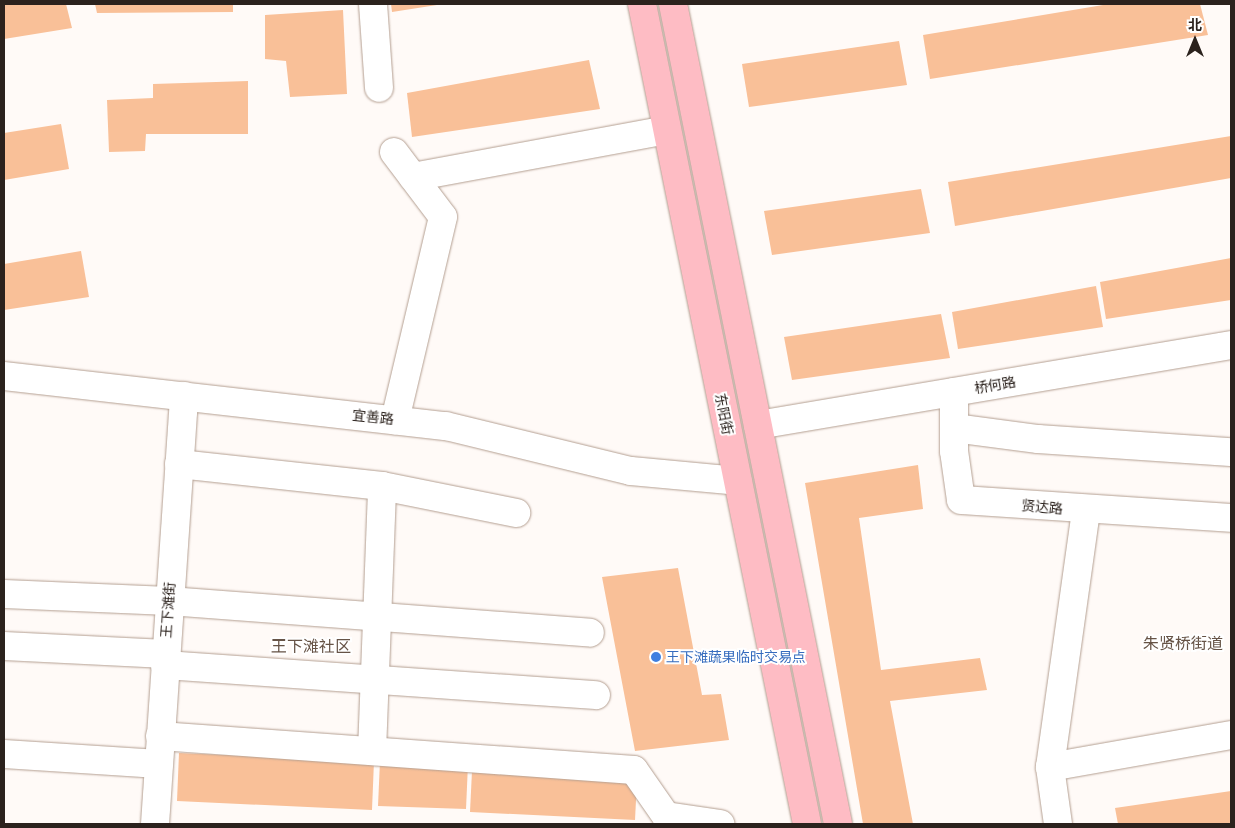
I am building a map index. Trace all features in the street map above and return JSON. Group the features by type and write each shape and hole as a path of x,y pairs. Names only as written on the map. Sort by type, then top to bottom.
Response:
{"main road":[{"name":"东阳街","path":"642,4 807,824"},
{"path":"673,4 838,824"}],"street":[{"path":"373,4 379,88"},
{"path":"412,177 667,130"},
{"path":"394,152 443,217 395,420"},
{"name":"桥何路","path":"758,425 1231,345"},
{"name":"宜善路","path":"4,376 446,426 631,472 738,481"},
{"name":"贤达路","path":"954,392 954,428 961,500 1086,510 1231,518"},
{"name":"王下滩街","path":"156,824 160,736 184,396"},
{"path":"954,428 1231,452"},
{"path":"1173,448 1231,437"},
{"path":"179,464 382,486 516,513"},
{"path":"372,751 378,679 376,617 382,486"},
{"path":"1058,824 1050,767 1086,510"},
{"path":"4,594 169,601 590,633"},
{"path":"4,646 596,696"},
{"path":"1050,767 1231,735"},
{"path":"160,736 634,770 666,816 720,824"},
{"path":"4,754 159,764"}],"building":[{"path":"4,4 66,4 72,28 4,39"},
{"path":"95,4 233,4 233,12 97,13"},
{"path":"391,4 437,4 437,5 392,12"},
{"path":"1109,4 1200,4 1208,35 930,79 923,35"},
{"path":"343,10 347,94 290,97 286,61 265,59 265,15"},
{"path":"899,41 907,85 749,107 742,64"},
{"path":"589,60 600,109 412,137 407,93"},
{"path":"248,81 248,134 146,134 145,151 109,152 107,100 153,98 153,84"},
{"path":"61,124 69,169 4,180 4,133"},
{"path":"1231,136 1231,178 955,226 948,182"},
{"path":"921,189 930,233 772,255 764,211"},
{"path":"81,251 89,297 4,310 4,264"},
{"path":"1231,258 1231,300 1106,319 1100,282"},
{"path":"1096,286 1103,327 958,349 952,312"},
{"path":"941,314 950,358 792,380 784,337"},
{"path":"918,465 923,509 859,518 881,670 980,658 987,690 890,701 913,824 863,824 805,483"},
{"path":"678,568 702,695 721,694 729,740 635,751 602,577"},
{"path":"179,753 374,761 372,810 177,801"},
{"path":"380,761 468,764 466,809 378,806"},
{"path":"472,771 637,780 635,820 470,812"},
{"path":"1231,791 1231,824 1118,824 1115,808"}],"place":[{"name":"王下滩蔬果临时交易点","path":"656,657"}],"district":[{"name":"朱贤桥街道","path":"1183,643"},
{"name":"王下滩社区","path":"311,646"}]}
